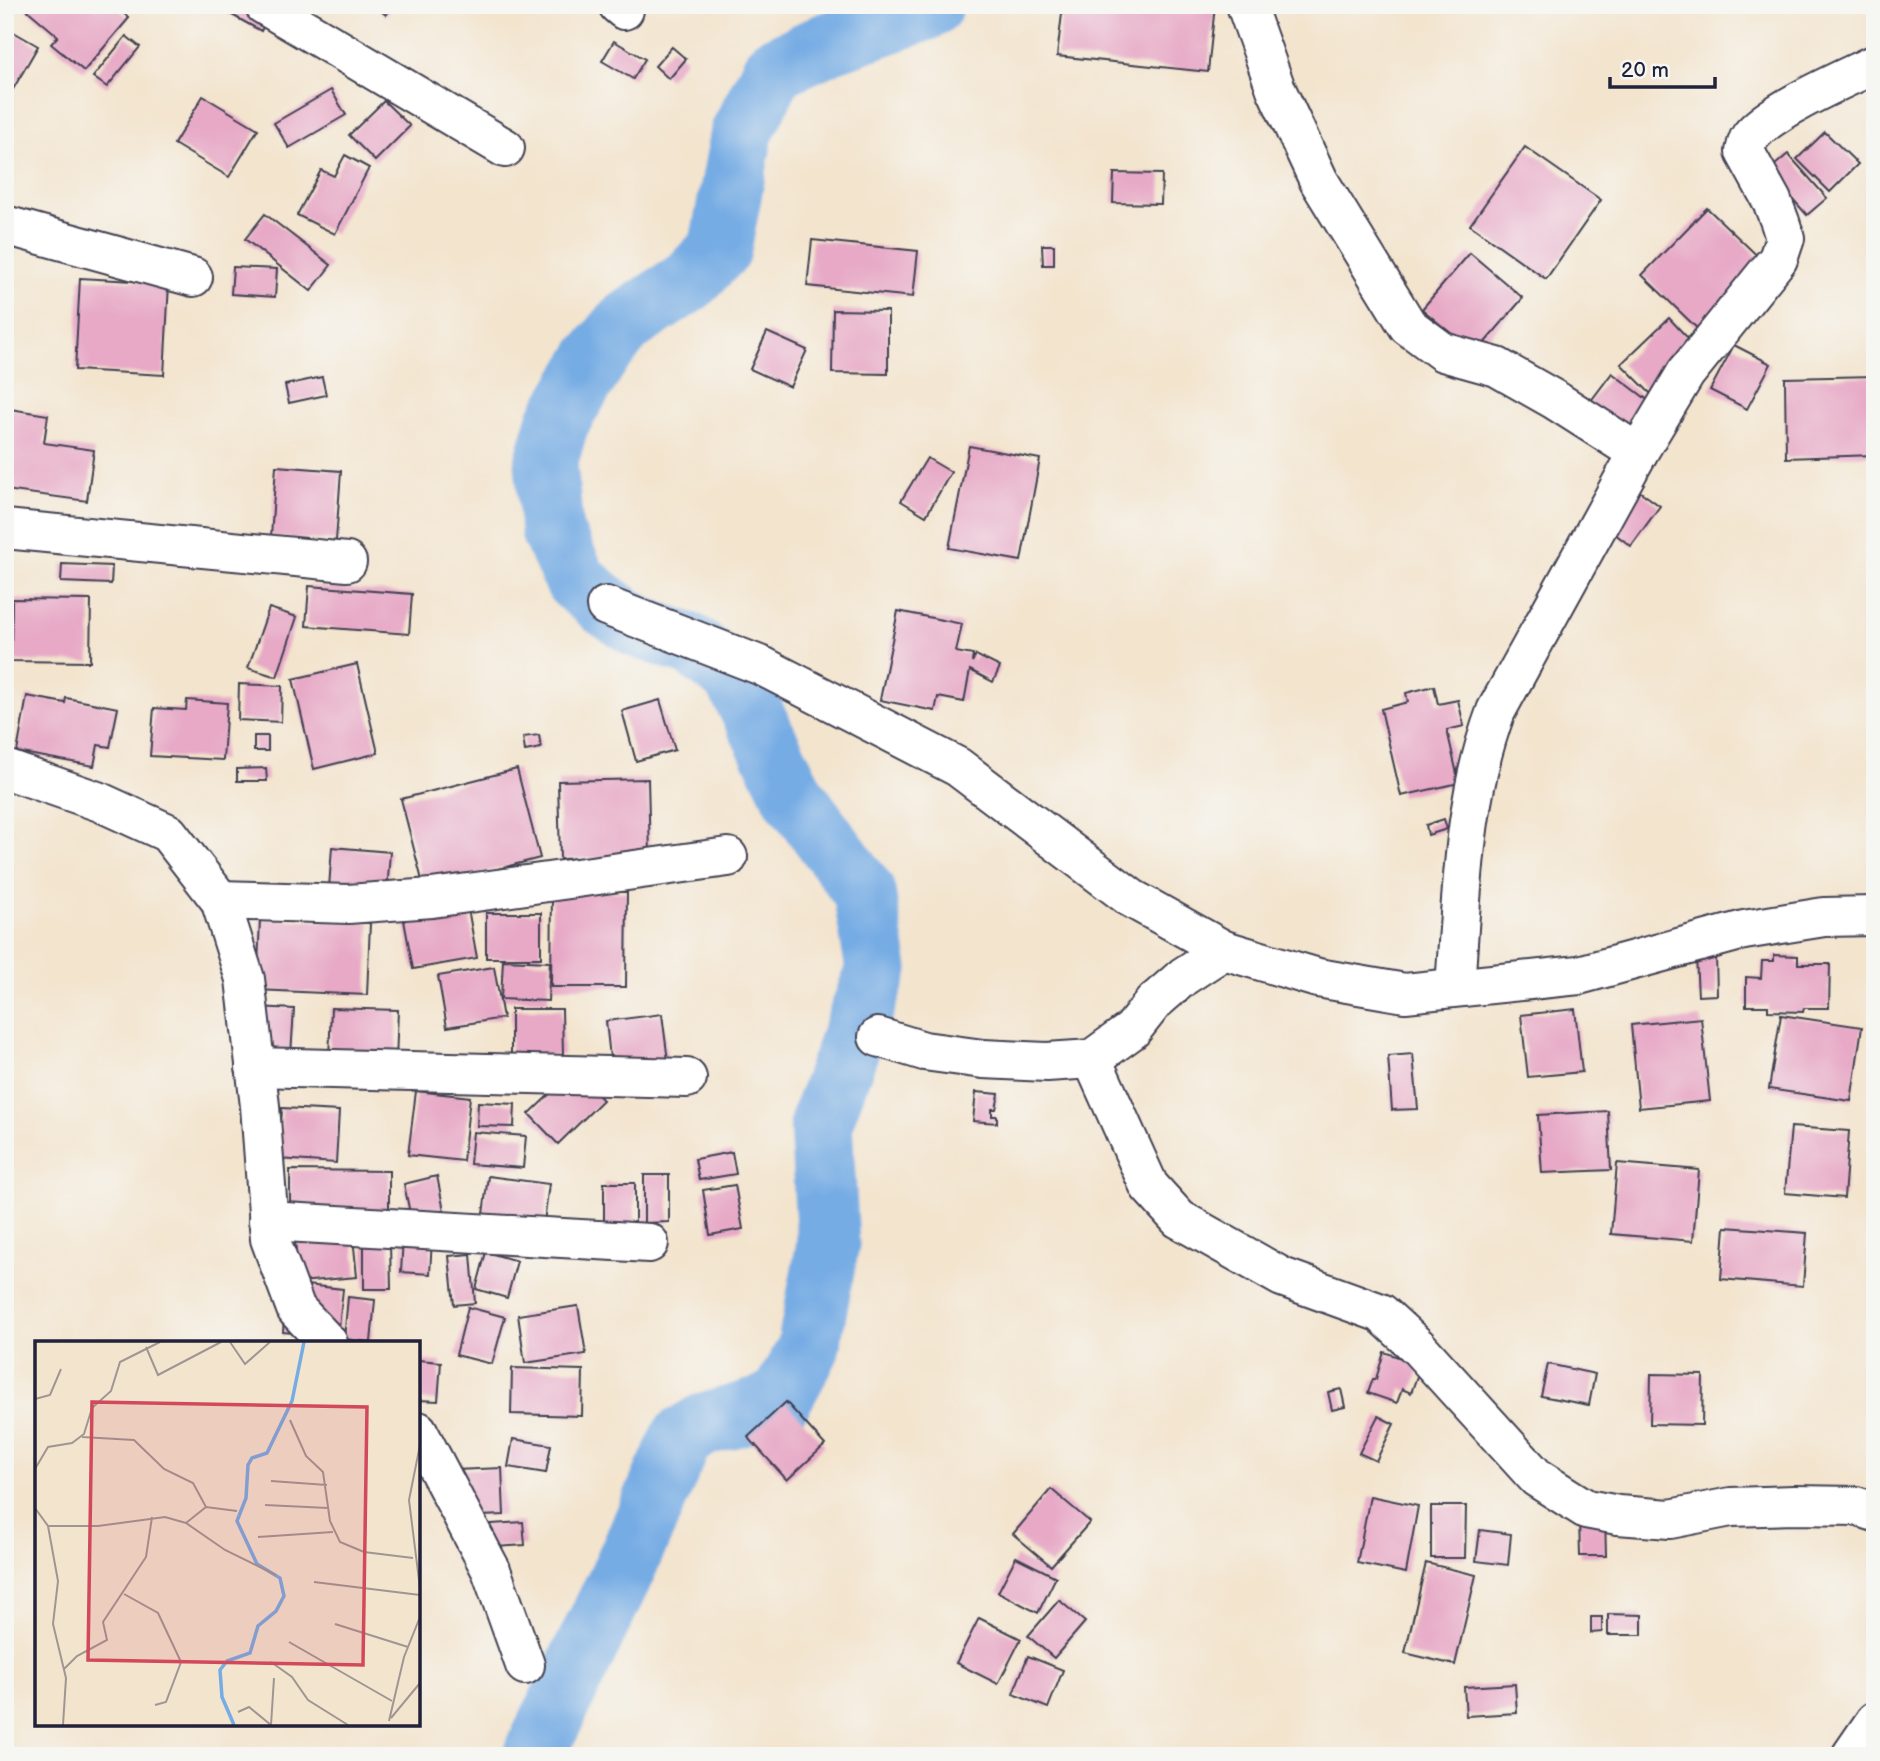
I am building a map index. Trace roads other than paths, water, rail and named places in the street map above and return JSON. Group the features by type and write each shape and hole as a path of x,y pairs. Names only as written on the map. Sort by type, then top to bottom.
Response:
{"street":[{"path":"264,5 505,148"},
{"path":"1246,5 1276,89 1319,181 1408,326 1443,352 1497,367 1638,453"},
{"path":"1455,987 1468,825 1482,749 1496,711 1638,453 1686,373 1778,259 1785,238 1772,201 1745,152 1748,139 1763,123 1828,86 1875,64"},
{"path":"5,225 193,276"},
{"path":"5,529 347,562"},
{"path":"606,606 762,666 958,767 1131,898 1224,950 1318,978 1405,993 1580,975 1744,930 1824,917 1875,916"},
{"path":"5,769 100,802 168,833 220,900 245,979 270,1239 296,1309 326,1341"},
{"path":"220,900 348,904 432,898 728,857"},
{"path":"878,1037 924,1051 984,1059 1047,1062 1091,1059 1132,1030 1154,1002 1184,976 1224,950"},
{"path":"1091,1059 1149,1186 1179,1219 1282,1278 1381,1313 1418,1347 1536,1478 1587,1509 1618,1515 1670,1519 1731,1507 1856,1506 1875,1512"},
{"path":"255,1068 687,1078"},
{"path":"268,1221 649,1242"},
{"path":"420,1436 491,1570 526,1665"},
{"path":"1851,1756 1875,1721"}],"waterway":[{"path":"534,1756 621,1576 682,1438 703,1425 762,1408 782,1397 808,1349 828,1244 821,1123 877,969 864,892 794,796 734,676 691,645 639,627 606,606 576,581 552,531 546,463 558,422 597,358 626,323 689,281 720,249 742,132 774,68 829,43 932,5"}]}
